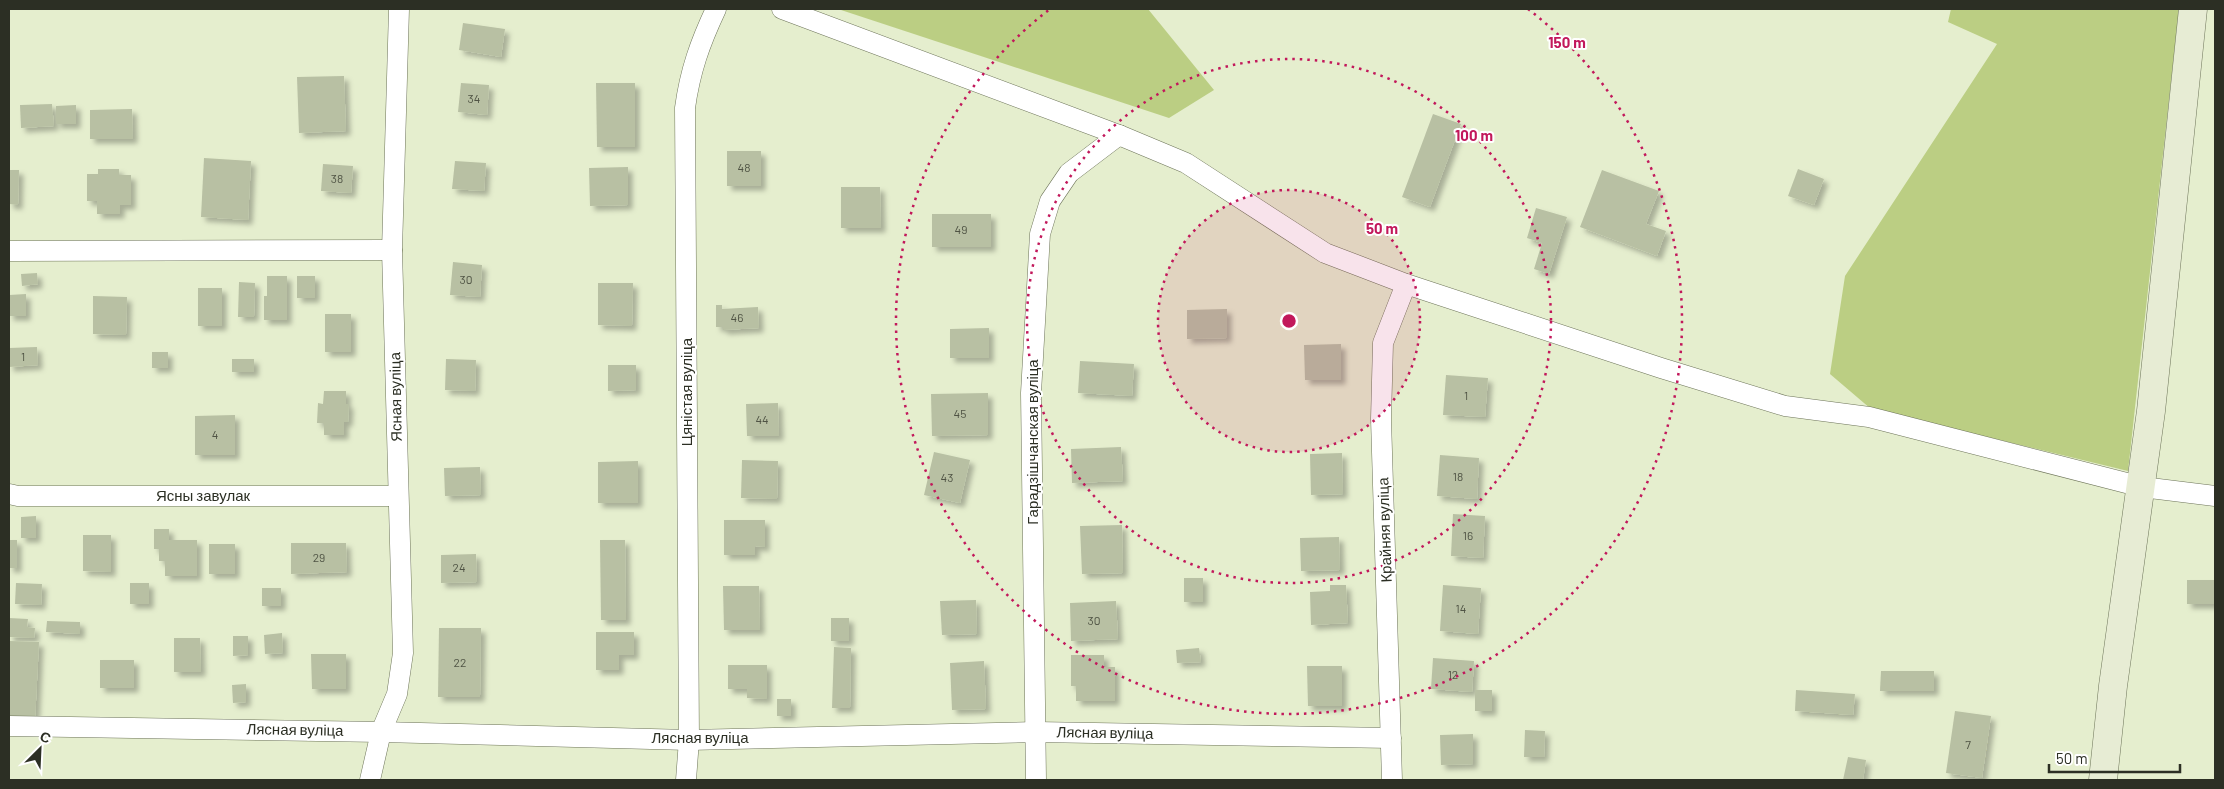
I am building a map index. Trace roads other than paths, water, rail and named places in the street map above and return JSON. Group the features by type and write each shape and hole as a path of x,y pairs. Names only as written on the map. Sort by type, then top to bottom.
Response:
{"main road":[{"path":"2103,780 2113,686 2142,487 2193,9"}],"street":[{"name":"Ясная вуліца","path":"370,780 381,732 397,694 403,653 392,250 399,9"},
{"name":"Цяністая вуліца","path":"686,780 689,740 685,108 689,81 698,48 716,9"},
{"path":"782,9 1119,135 1186,163 1325,253 1406,284 1661,368 1785,406 1868,417 2142,487 2215,496"},
{"name":"Гарадзішчанская вуліца","path":"1036,780 1031,393 1040,234 1050,201 1069,173 1119,135"},
{"path":"9,251 392,250"},
{"name":"Крайняя вуліца","path":"1392,780 1381,419 1383,343 1406,284"},
{"name":"Ясны завулак","path":"9,494 18,496 398,496"},
{"name":"Лясная вуліца","path":"9,726 381,732 689,740 1036,732 1391,738"}]}
